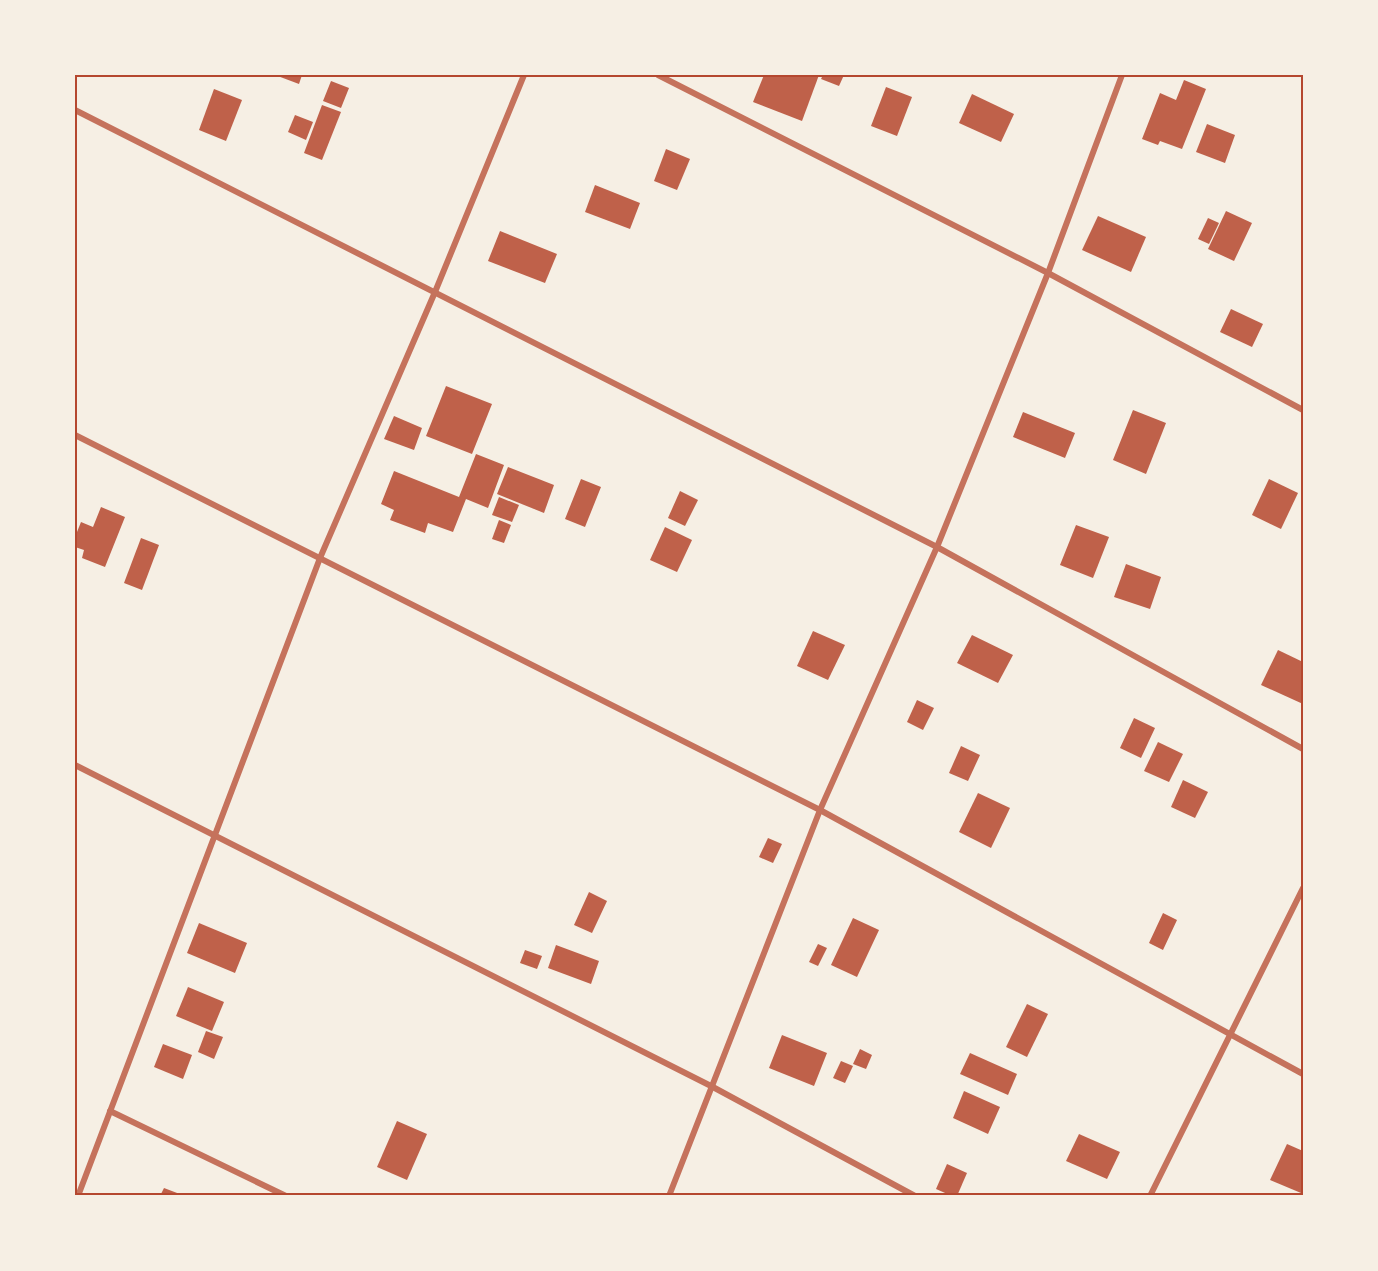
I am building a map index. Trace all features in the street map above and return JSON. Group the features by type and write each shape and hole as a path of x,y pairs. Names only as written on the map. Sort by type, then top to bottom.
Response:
{"street":[{"path":"78,1196 213,835 320,558 435,292 524,75"},
{"path":"658,75 1048,273 1303,410"},
{"path":"669,1196 820,810 937,547 1048,273 1122,75"},
{"path":"75,110 937,547 1303,749"},
{"path":"75,435 820,810 1303,1074"},
{"path":"75,765 711,1086 915,1196"},
{"path":"1150,1196 1303,888"},
{"path":"110,1111 286,1196"}],"building":[{"path":"275,75 302,75 299,84"},
{"path":"764,75 819,75 802,121 753,102"},
{"path":"823,75 844,75 839,86 821,79"},
{"path":"1184,80 1206,89 1182,149 1160,141 1158,145 1142,139 1160,93 1176,100"},
{"path":"331,81 349,88 341,108 323,101"},
{"path":"886,87 912,97 897,136 871,126"},
{"path":"214,89 242,100 226,141 199,130"},
{"path":"972,94 1014,114 1001,142 959,123"},
{"path":"322,105 341,112 322,160 304,153"},
{"path":"295,115 313,122 306,140 288,132"},
{"path":"1207,124 1235,135 1225,163 1196,152"},
{"path":"666,149 690,159 677,190 654,181"},
{"path":"595,185 640,203 630,229 585,212"},
{"path":"1226,211 1252,223 1234,261 1208,249"},
{"path":"1098,216 1146,237 1131,272 1082,250"},
{"path":"1208,218 1219,223 1209,244 1198,239"},
{"path":"500,231 557,254 545,283 488,261"},
{"path":"1231,309 1263,324 1252,347 1220,332"},
{"path":"446,386 492,404 472,454 426,436"},
{"path":"1133,410 1166,423 1146,474 1113,460"},
{"path":"1023,412 1075,433 1065,458 1013,437"},
{"path":"394,416 422,428 414,450 384,439"},
{"path":"476,454 504,465 488,508 466,499 453,532 428,523 425,533 390,520 394,510 381,504 394,471 459,497"},
{"path":"508,467 554,485 544,513 497,494"},
{"path":"581,479 601,487 585,527 565,519"},
{"path":"1269,479 1298,493 1281,529 1252,515"},
{"path":"680,491 698,500 685,526 668,518"},
{"path":"499,497 519,505 512,522 492,515"},
{"path":"101,507 125,517 105,567 82,558 84,550 75,547 75,537 81,522 93,527"},
{"path":"499,520 511,525 504,543 492,539"},
{"path":"1076,525 1109,537 1093,578 1060,565"},
{"path":"665,527 692,540 677,572 650,560"},
{"path":"141,538 159,545 142,590 124,583"},
{"path":"1126,564 1161,577 1150,609 1114,597"},
{"path":"813,631 845,645 828,680 797,666"},
{"path":"972,635 1013,655 998,683 957,663"},
{"path":"1278,650 1303,662 1303,704 1261,685"},
{"path":"917,700 934,708 923,730 907,722"},
{"path":"1134,718 1155,728 1141,758 1120,748"},
{"path":"1158,742 1183,754 1169,782 1144,771"},
{"path":"961,746 980,755 968,781 949,773"},
{"path":"1183,780 1208,792 1195,818 1171,807"},
{"path":"978,793 1010,808 991,848 959,832"},
{"path":"768,838 782,844 773,863 759,857"},
{"path":"589,892 607,901 592,933 574,925"},
{"path":"1163,913 1177,920 1163,950 1149,943"},
{"path":"853,918 879,930 857,977 831,965"},
{"path":"199,923 247,943 235,973 187,953"},
{"path":"818,944 827,948 818,966 809,962"},
{"path":"556,945 599,961 591,984 548,968"},
{"path":"525,950 542,956 537,969 520,963"},
{"path":"188,987 224,1002 212,1031 176,1016"},
{"path":"1027,1004 1048,1014 1027,1057 1006,1047"},
{"path":"206,1031 223,1037 214,1059 198,1052"},
{"path":"782,1035 827,1053 814,1086 769,1068"},
{"path":"163,1044 192,1055 183,1079 154,1067"},
{"path":"860,1049 872,1055 866,1069 853,1064"},
{"path":"970,1053 1017,1074 1008,1095 960,1074"},
{"path":"841,1061 853,1066 845,1083 833,1078"},
{"path":"964,1091 1000,1107 988,1134 953,1118"},
{"path":"397,1121 427,1134 407,1180 377,1167"},
{"path":"1079,1134 1120,1152 1107,1179 1066,1161"},
{"path":"1287,1144 1303,1151 1301,1193 1270,1180"},
{"path":"947,1164 967,1173 957,1196 936,1189"},
{"path":"164,1188 185,1196 160,1196"}]}
